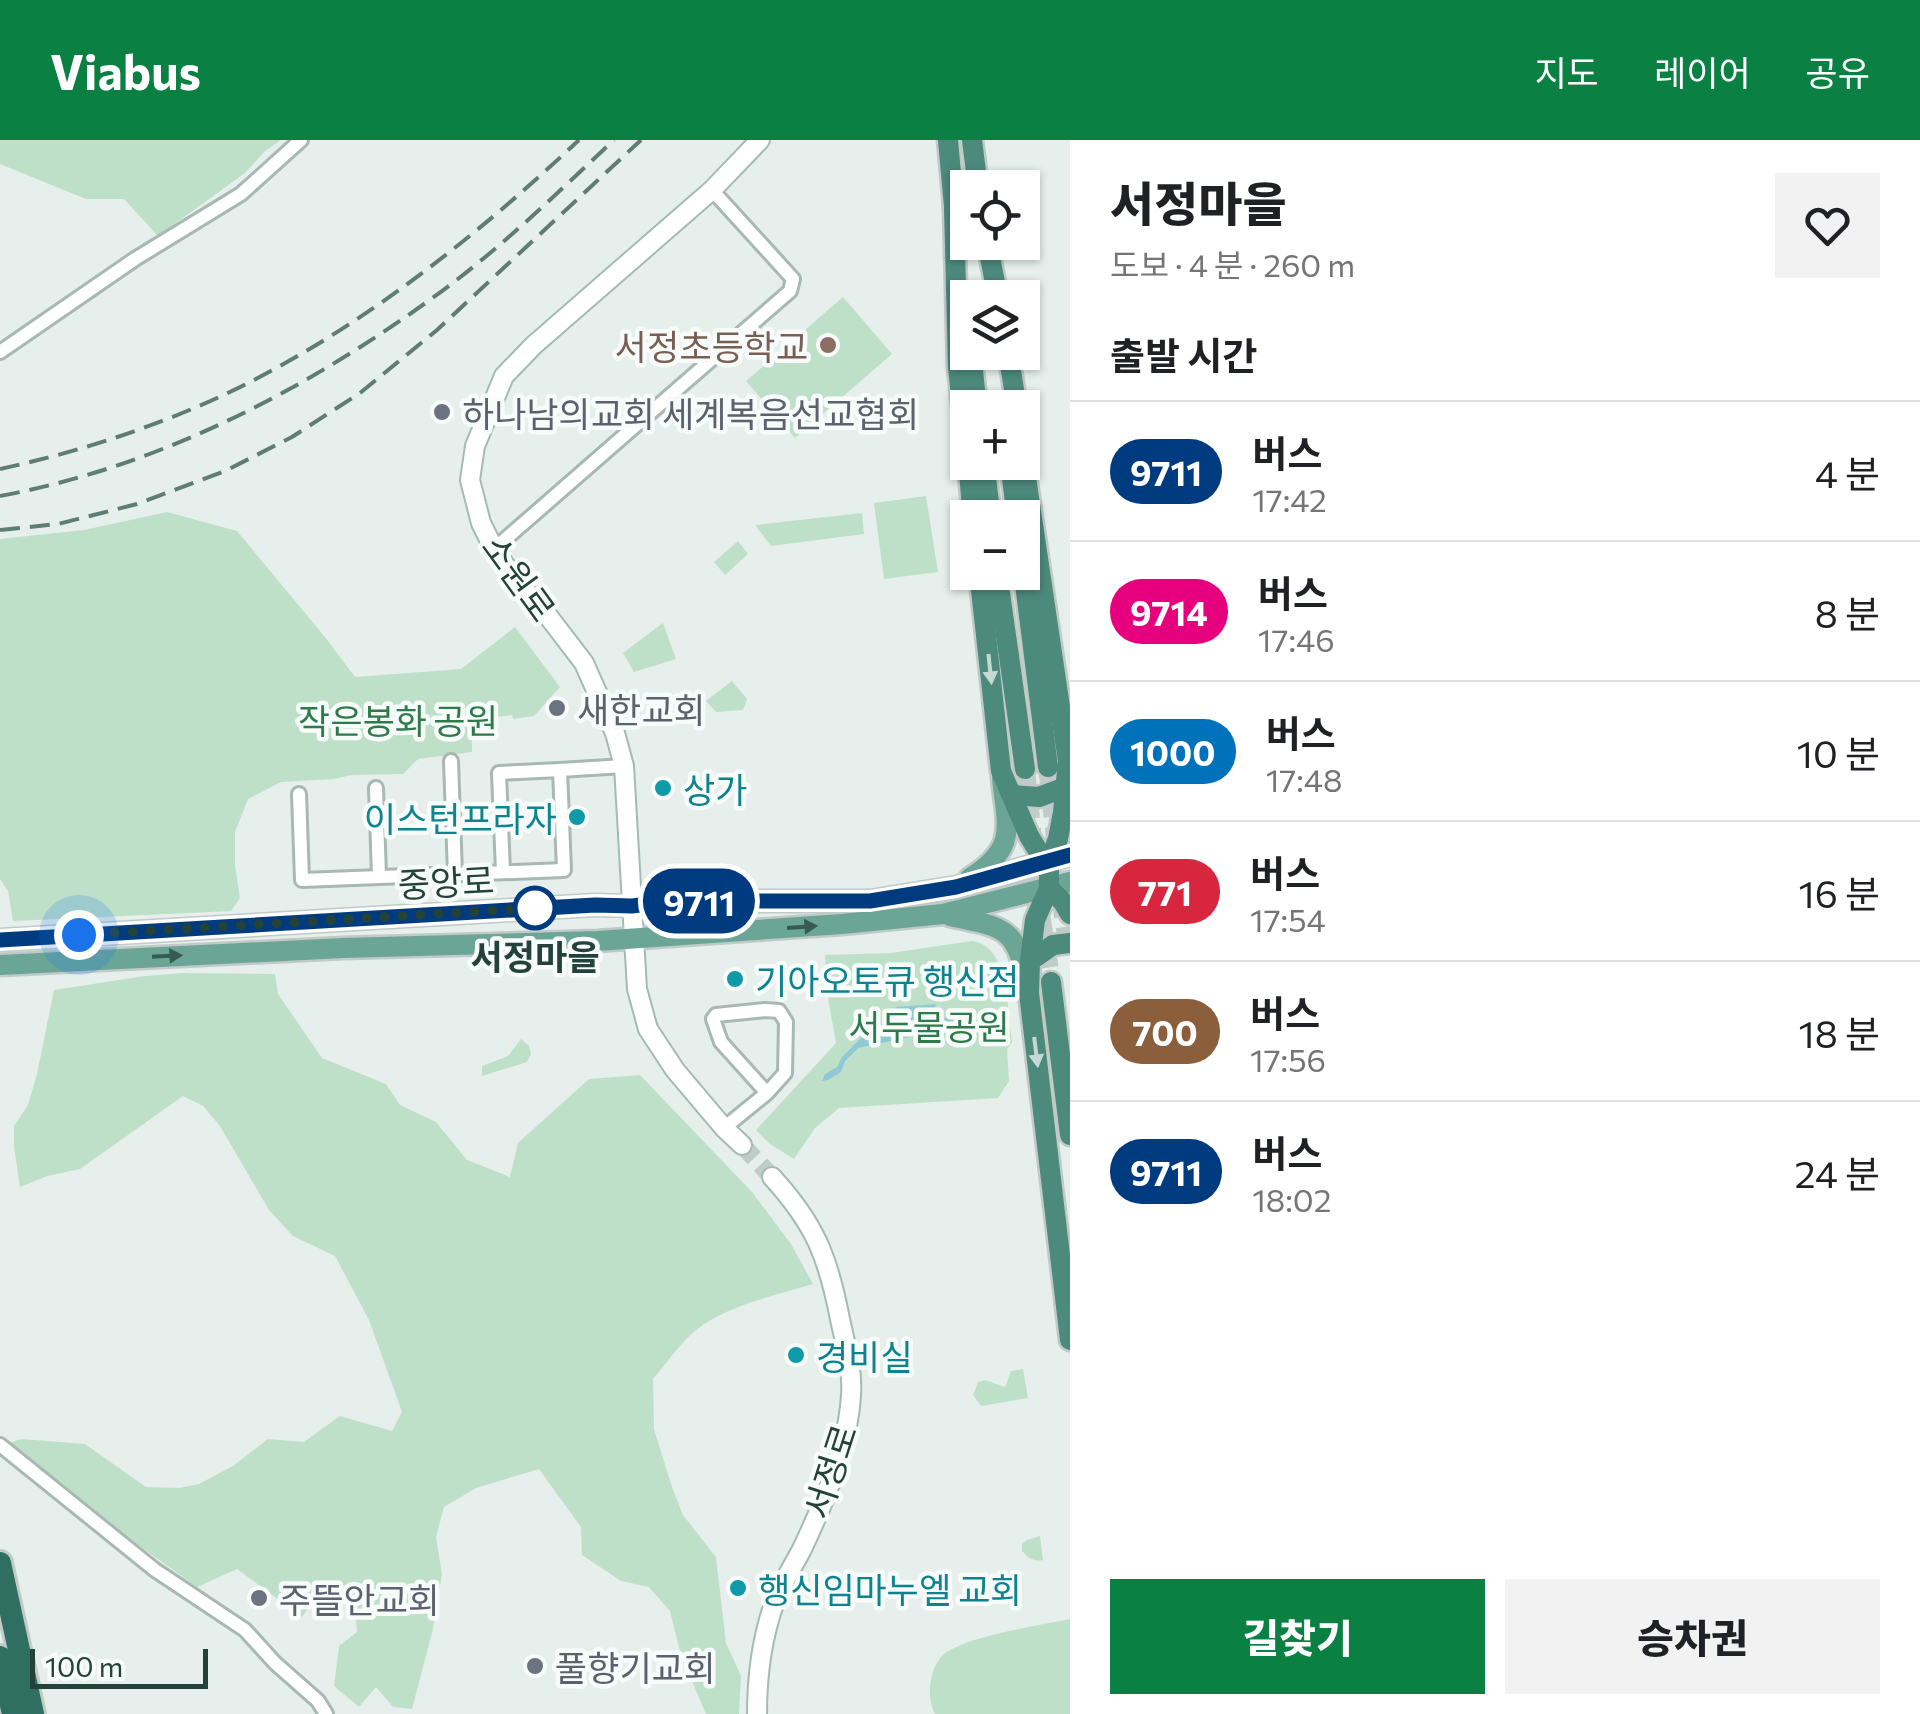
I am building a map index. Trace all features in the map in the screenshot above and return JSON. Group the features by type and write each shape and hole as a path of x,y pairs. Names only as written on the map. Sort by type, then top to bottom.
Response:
{"highway":[{"path":"948,140 951,170"},
{"path":"972,140 976,170"},
{"path":"955,260 960,390"},
{"path":"1026,480 1063,771 1060,858 1035,920 1029,993 1070,1340"},
{"path":"982,590 1001,771 1040,854 1060,858"},
{"path":"1000,590 1025,769"},
{"path":"1013,795 1048,796 1063,771 1028,590"},
{"path":"1049,888 1070,914"},
{"path":"1030,961 1053,944 1070,943"},
{"path":"1051,982 1070,1135"},
{"path":"0,1563 33,1714"},
{"path":"0,1657 13,1714"}],"main road":[{"name":"소원로","path":"635,938 624,766 615,732 584,663 494,549 481,522 470,480 475,446 504,376 712,190 760,140"},
{"path":"956,887 986,868 1004,848 1007,833 1001,771"},
{"name":"중앙로","path":"0,940 672,901 870,901 956,887 1060,858"},
{"name":"중앙로","path":"0,964 342,948 598,942 842,924 943,914 1070,882"},
{"path":"943,914 1004,930 1018,948 1029,993"},
{"path":"635,938 637,989 648,1029 675,1070 742,1145"},
{"name":"서정로","path":"757,1714 757,1686 775,1601 822,1504 845,1436 852,1392 825,1256 795,1202 772,1178"}],"street":[{"path":"0,352 134,259 241,194 302,140"},
{"path":"494,549 790,292 792,279 712,190"},
{"path":"451,761 455,874"},
{"path":"503,872 500,772 624,766"},
{"path":"299,794 302,880 564,870 560,770"},
{"path":"376,788 380,876"},
{"path":"724,1128 767,1093 785,1073 786,1034 779,1011 716,1015 713,1019 721,1042 767,1093"},
{"path":"0,1445 155,1570 245,1630 318,1701 326,1714"}],"green space":[{"path":"0,140 281,140 245,173 158,236 124,199 86,199 0,164"},
{"path":"843,297 892,354 795,438 746,381"},
{"path":"926,496 938,572 884,579 874,503"},
{"name":"작은봉화 공원","path":"167,512 237,531 355,677 461,669 515,627 560,687 534,716 472,720 472,752 418,759 403,774 281,782 248,799 235,832 240,898 231,911 13,921 8,891 0,879 0,539 84,530"},
{"path":"862,513 864,534 771,546 755,525"},
{"path":"738,541 748,554 725,575 714,562"},
{"path":"663,623 676,659 634,672 623,653"},
{"path":"732,681 747,699 743,710 716,712 706,701"},
{"name":"서두물공원","path":"972,941 994,954 1007,998 1012,1042 1007,1049 1009,1081 998,1098 839,1108 815,1128 794,1159 756,1130 836,1043 825,955 891,953"},
{"path":"184,973 275,974 278,994 322,1058 386,1084 400,1105 436,1122 467,1160 510,1177 518,1143 589,1079 640,1075 752,1192 791,1244 813,1284 751,1302 707,1322 653,1379 654,1429 671,1484 683,1515 716,1557 726,1643 741,1676 739,1714 706,1714 681,1655 670,1611 649,1587 621,1581 582,1555 581,1527 539,1469 476,1488 444,1507 436,1537 442,1574 433,1629 412,1709 393,1707 376,1687 359,1707 334,1686 339,1646 357,1632 355,1609 345,1591 316,1597 302,1617 237,1569 197,1587 5,1444 22,1439 85,1444 146,1487 179,1488 199,1484 233,1466 268,1439 304,1442 340,1416 392,1431 402,1412 369,1320 335,1256 293,1236 269,1210 220,1126 203,1106 183,1096 80,1169 20,1187 14,1126 28,1105 54,990"},
{"path":"521,1039 529,1046 527,1062 482,1076 482,1066 508,1056"},
{"path":"1023,1369 1028,1398 981,1406 973,1395 978,1382 985,1380 1005,1387 1011,1371"},
{"path":"1040,1536 1043,1560 1036,1560 1022,1551 1022,1544"},
{"path":"1070,1619 1070,1714 935,1714 930,1692 932,1676 942,1656 966,1643"}],"water":[{"path":"937,1004 934,1008 944,1019 961,1014 966,1029 932,1028 919,1035 858,1048 845,1061 841,1072 822,1081 865,1034 882,1027 896,1007"}],"tunnel":[{"path":"1048,767 1056,838"},
{"path":"1025,769 1051,982"},
{"path":"1061,897 1070,954"},
{"path":"742,1145 772,1177"}],"railway":[{"path":"0,469 96,444 160,422 295,358 423,273 579,140"},
{"path":"0,496 58,483 171,445 226,422 331,365 479,262 614,140"},
{"path":"0,530 58,524 137,504 225,471 292,437 360,393 437,330 641,140"}],"bus line":[{"name":"9711","path":"0,940 672,901 870,901 956,887 1070,855"}],"place":[{"name":"서정초등학교","path":"828,345"},
{"name":"하나남의교회 세계복음선교협회","path":"442,412"},
{"name":"새한교회","path":"557,708"},
{"name":"상가","path":"663,788"},
{"name":"이스턴프라자","path":"577,817"},
{"name":"서정마을","path":"535,908"},
{"name":"기아오토큐 행신점","path":"735,979"},
{"name":"경비실","path":"796,1355"},
{"name":"행신임마누엘 교회","path":"738,1588"},
{"name":"주뜰안교회","path":"259,1598"},
{"name":"풀향기교회","path":"535,1666"}],"route":[{"path":"79,935 535,908"}]}
